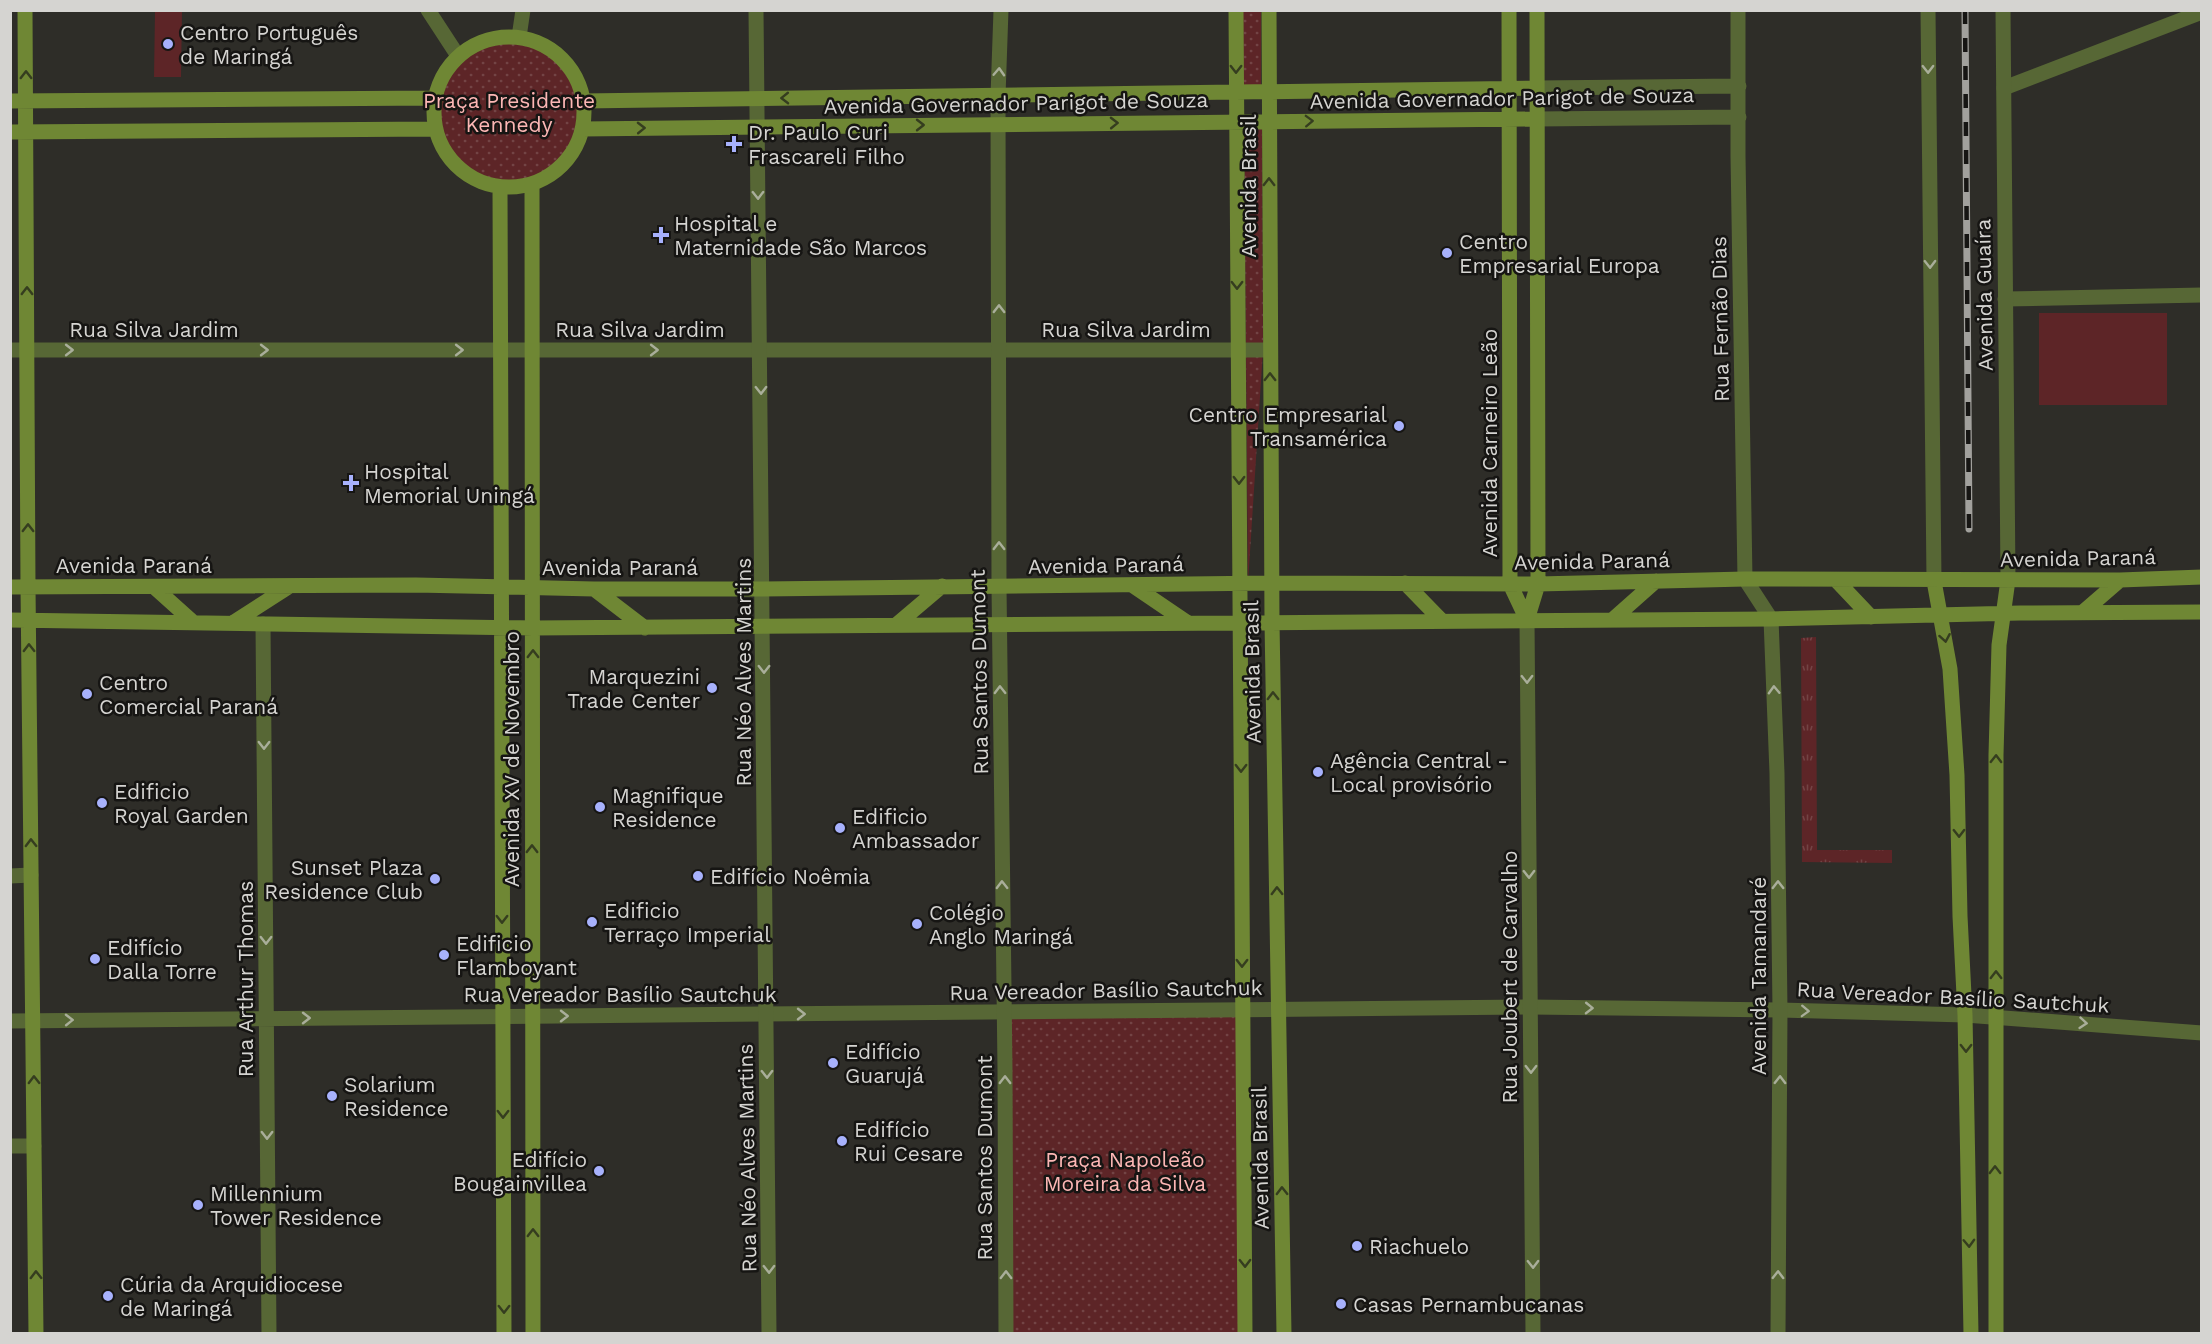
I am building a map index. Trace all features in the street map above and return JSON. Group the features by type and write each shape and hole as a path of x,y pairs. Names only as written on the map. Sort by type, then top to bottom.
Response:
{"main road":[{"path":"25,10 18,131 27,350 36,1334"},
{"name":"Avenida Brasil","path":"1236,10 1245,1334"},
{"name":"Avenida Brasil","path":"1269,10 1272,622 1284,1334"},
{"name":"Avenida Carneiro Leão","path":"1509,10 1510,584 1527,620"},
{"path":"1527,620 1538,584 1537,10"},
{"path":"519,37 549,48 561,58 575,78 583,101 582,129 578,141 564,163 544,179 516,188 500,188 482,183 459,169 442,147 435,129 434,98 448,67 458,56 486,40 519,37"},
{"name":"Avenida Governador Parigot de Souza","path":"583,101 1537,88"},
{"path":"18,101 434,98"},
{"name":"Avenida Governador Parigot de Souza","path":"582,129 1537,119"},
{"path":"18,131 435,129"},
{"name":"Avenida XV de Novembro","path":"532,184 533,1334"},
{"name":"Avenida XV de Novembro","path":"500,188 504,1334"},
{"name":"Avenida Paraná","path":"10,587 763,589 1272,583 1538,584 1745,579 2120,580 2202,577"},
{"path":"1836,580 1871,617"},
{"path":"1996,1334 1996,755 1999,645 2008,580"},
{"path":"2083,612 2120,580"},
{"path":"1934,581 1950,669 1958,775 1971,1334"},
{"path":"1612,620 1656,582"},
{"path":"1405,583 1442,621"},
{"path":"1132,585 1188,623"},
{"path":"234,622 290,586"},
{"path":"896,625 942,586"},
{"path":"154,587 194,622"},
{"path":"594,589 645,628"},
{"path":"10,620 502,628 645,628 1771,619 2004,613 2202,612"}],"street":[{"path":"428,10 458,56"},
{"path":"519,37 522,10"},
{"name":"Rua Néo Alves Martins","path":"756,10 769,1334"},
{"name":"Rua Santos Dumont","path":"1001,10 998,96 999,626 1006,1334"},
{"name":"Rua Fernão Dias","path":"1738,10 1745,579"},
{"path":"1928,10 1934,581"},
{"name":"Avenida Guaíra","path":"2003,10 2008,580"},
{"path":"2004,88 2202,12"},
{"name":"Avenida Governador Parigot de Souza","path":"1537,88 1738,86"},
{"name":"Avenida Governador Parigot de Souza","path":"1537,119 1739,117"},
{"path":"2005,299 2202,296"},
{"name":"Rua Silva Jardim","path":"10,350 1270,350"},
{"path":"1745,579 1771,619"},
{"name":"Avenida Tamandaré","path":"1771,619 1778,784 1780,1010 1778,1334"},
{"name":"Rua Joubert de Carvalho","path":"1527,620 1533,1334"},
{"name":"Rua Arthur Thomas","path":"263,624 269,1334"},
{"path":"10,876 31,875"},
{"name":"Rua Vereador Basílio Sautchuk","path":"10,1021 1530,1007 1780,1010 1995,1016 2202,1033"},
{"path":"10,1146 34,1146"}],"green space":[{"name":"Centro Português de Maringá","path":"155,11 182,11 181,77 154,77"},
{"path":"1242,11 1261,11 1261,92 1242,92"},
{"name":"Praça Presidente Kennedy","path":"509,37 538,42 551,49 562,59 572,70 579,83 584,112 579,141 572,154 562,165 551,175 538,182 509,187 480,182 467,175 456,165 446,154 439,141 434,112 439,83 446,70 456,59 467,49 480,42"},
{"path":"1244,122 1262,122 1263,350 1248,583"},
{"path":"2039,313 2167,313 2167,405 2039,405"},
{"path":"1816,637 1817,850 1892,850 1892,863 1802,862 1801,638"},
{"name":"Praça Napoleão Moreira da Silva","path":"1242,1009 1245,1333 1006,1333 1003,1012"}],"railway":[{"path":"1965,10 1969,529"}],"place":[{"name":"Centro Português de Maringá","path":"168,44"},
{"name":"Dr. Paulo Curi Frascareli Filho","path":"734,144"},
{"name":"Hospital e Maternidade São Marcos","path":"661,235"},
{"name":"Centro Empresarial Europa","path":"1447,253"},
{"name":"Centro Empresarial Transamérica","path":"1399,426"},
{"name":"Hospital Memorial Uningá","path":"351,483"},
{"name":"Marquezini Trade Center","path":"712,688"},
{"name":"Centro Comercial Paraná","path":"87,694"},
{"name":"Agência Central - Local provisório","path":"1318,772"},
{"name":"Edificio Royal Garden","path":"102,803"},
{"name":"Magnifique Residence","path":"600,807"},
{"name":"Edificio Ambassador","path":"840,828"},
{"name":"Edifício Noêmia","path":"698,876"},
{"name":"Sunset Plaza Residence Club","path":"435,879"},
{"name":"Edificio Terraço Imperial","path":"592,922"},
{"name":"Colégio Anglo Maringá","path":"917,924"},
{"name":"Edificio Flamboyant","path":"444,955"},
{"name":"Edifício Dalla Torre","path":"95,959"},
{"name":"Edifício Guarujá","path":"833,1063"},
{"name":"Solarium Residence","path":"332,1096"},
{"name":"Edifício Rui Cesare","path":"842,1141"},
{"name":"Edifício Bougainvillea","path":"599,1171"},
{"name":"Millennium Tower Residence","path":"198,1205"},
{"name":"Riachuelo","path":"1357,1246"},
{"name":"Cúria da Arquidiocese de Maringá","path":"108,1296"},
{"name":"Casas Pernambucanas","path":"1341,1304"}]}
